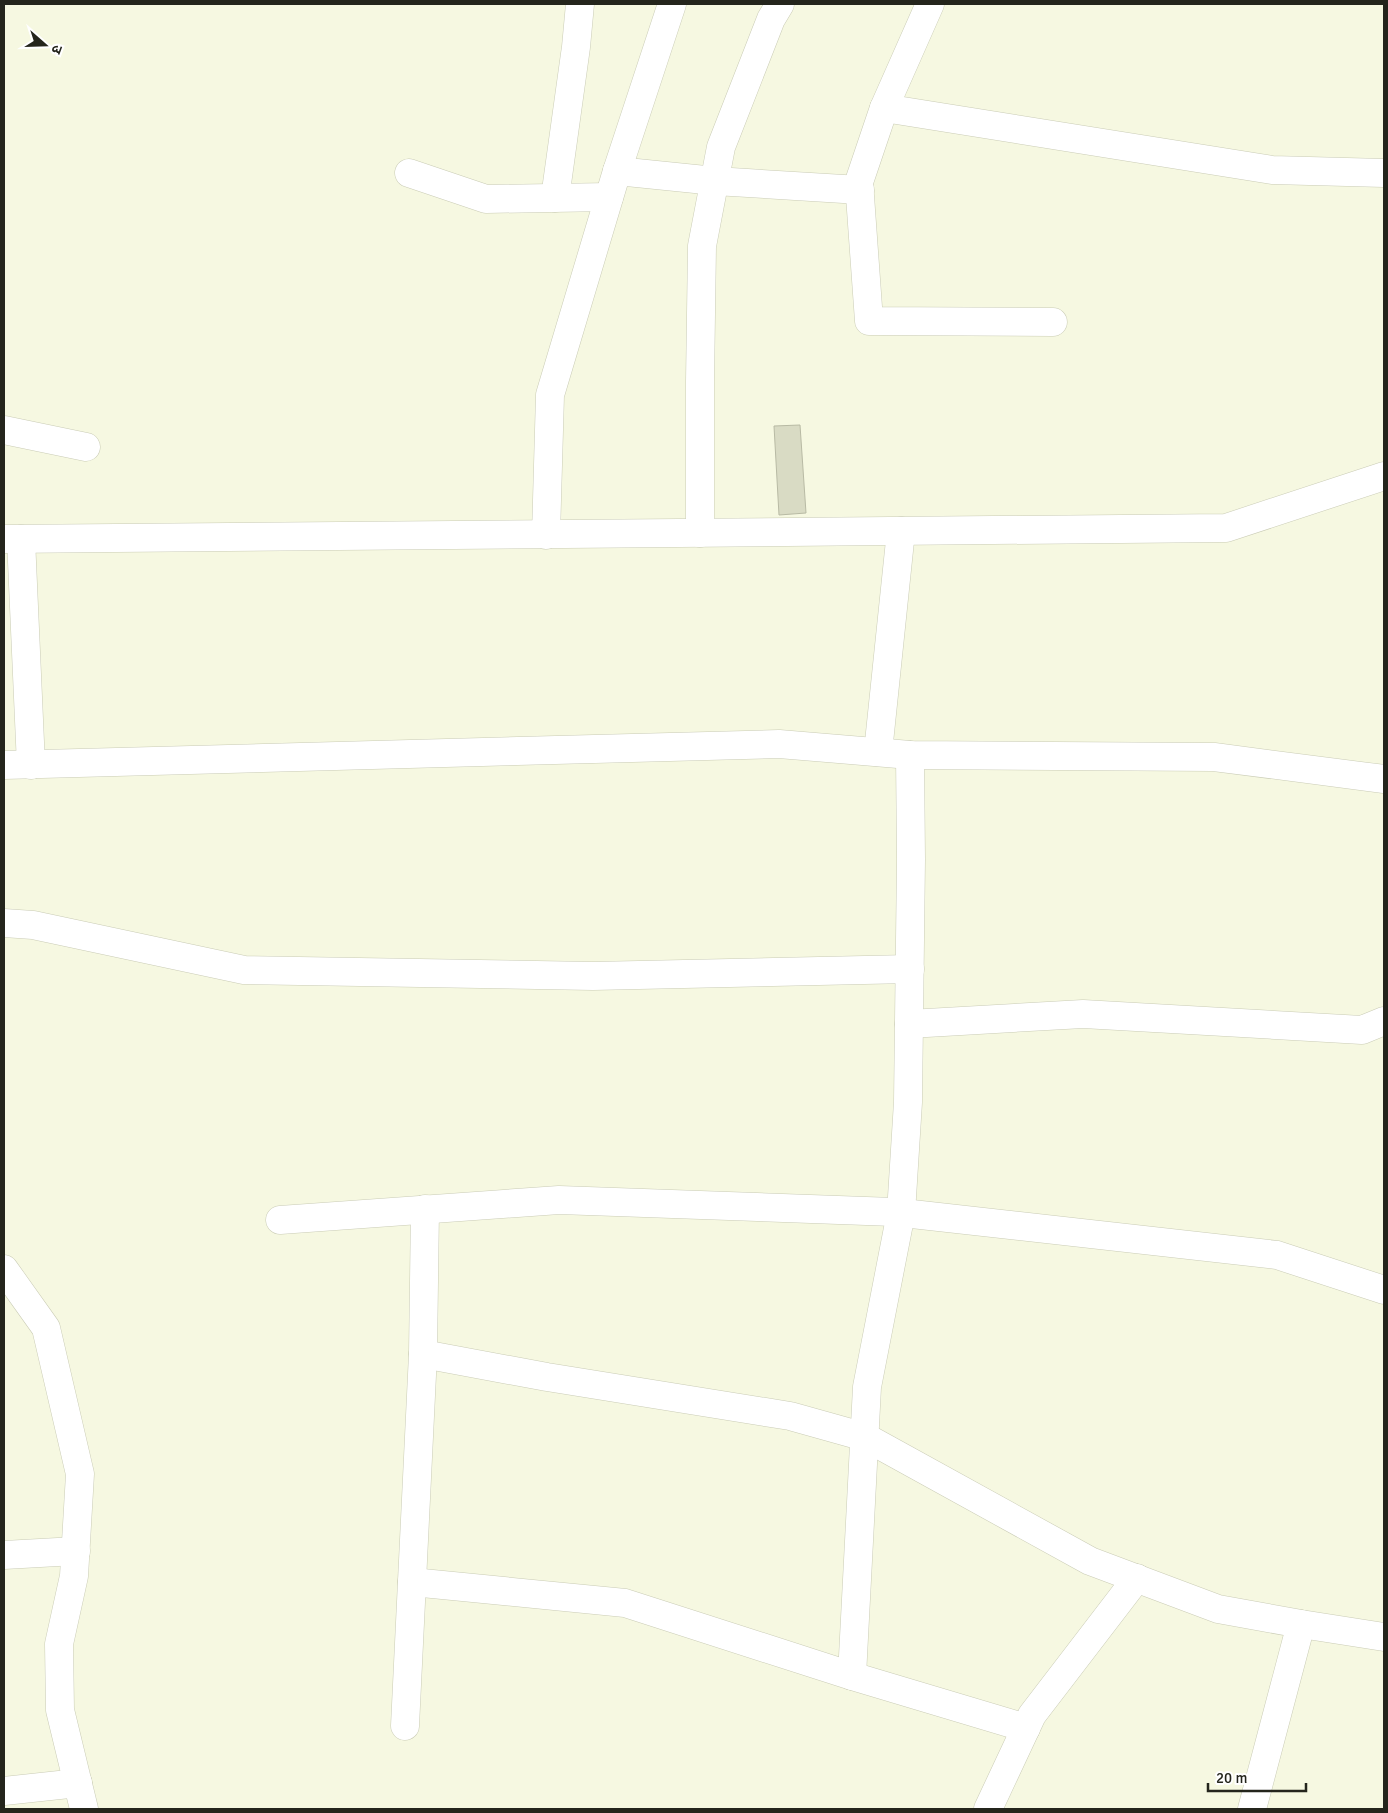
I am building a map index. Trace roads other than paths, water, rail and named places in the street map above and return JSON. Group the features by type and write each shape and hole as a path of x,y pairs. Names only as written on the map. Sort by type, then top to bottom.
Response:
{"street":[{"path":"554,198 576,47 580,4"},
{"path":"546,535 550,394 616,171 672,4"},
{"path":"700,533 702,246 721,147 771,19 780,4"},
{"path":"930,4 884,108 859,182 870,321 1054,322"},
{"path":"884,108 1272,170 1384,173"},
{"path":"616,171 715,181 860,190"},
{"path":"409,173 486,199 609,197"},
{"path":"4,430 86,447"},
{"path":"31,765 12,539 1226,528 1384,476"},
{"path":"878,752 901,531"},
{"path":"4,765 779,744 910,755 1214,757 1384,779"},
{"path":"852,1676 867,1388 901,1212 908,1102 910,755"},
{"path":"4,923 33,925 244,970 593,976 910,969"},
{"path":"909,1024 1083,1014 1362,1030 1384,1021"},
{"path":"280,1220 559,1200 901,1212 1277,1255 1384,1290"},
{"path":"405,1726 423,1354 425,1209"},
{"path":"4,1269 46,1328 80,1474 74,1576 59,1644 60,1710 84,1809"},
{"path":"423,1354 547,1378 790,1416 864,1437 1090,1561 1218,1609 1384,1637"},
{"path":"4,1555 76,1551"},
{"path":"988,1809 1032,1715 1137,1578"},
{"path":"412,1582 625,1603 852,1676 1026,1728"},
{"path":"1252,1809 1300,1624"},
{"path":"4,1791 78,1783"}]}
